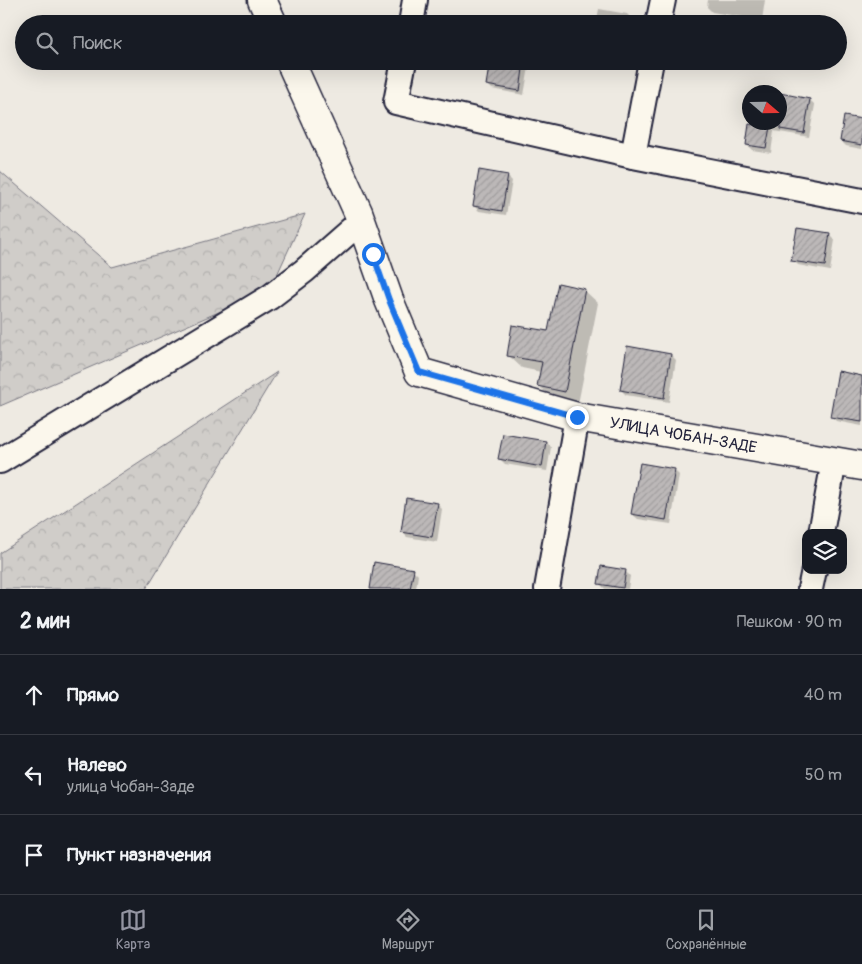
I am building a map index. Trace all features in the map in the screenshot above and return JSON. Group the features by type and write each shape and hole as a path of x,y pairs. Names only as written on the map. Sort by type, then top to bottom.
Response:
{"main road":[{"path":"262,0 269,15"},
{"path":"294,70 361,221"},
{"name":"УЛИЦА ЧОБАН-ЗАДЕ","path":"361,221 389,300 419,372 577,417 862,466"}],"street":[{"path":"660,15 663,0"},
{"path":"402,70 396,102 632,156 862,201"},
{"path":"632,156 649,70"},
{"path":"0,461 270,297 304,271 361,221"},
{"path":"547,589 577,417"},
{"path":"822,529 834,461"},
{"path":"810,589 813,574"}],"green space":[{"path":"0,171 112,267 305,214 270,290 0,406"},
{"path":"277,372 146,589 0,589 0,553"}],"building":[{"path":"488,70 523,70 520,91 486,85"},
{"path":"787,94 810,99 804,133 786,130"},
{"path":"844,116 862,119 862,145 840,141"},
{"path":"748,130 769,130 766,148 746,145"},
{"path":"479,170 508,175 502,211 473,206"},
{"path":"797,228 830,233 825,266 791,261"},
{"path":"558,283 585,289 565,392 537,386 542,362 507,356 512,325 548,331"},
{"path":"627,346 671,354 664,398 620,390"},
{"path":"838,371 862,376 862,422 830,417"},
{"path":"503,434 546,441 542,467 498,459"},
{"path":"640,463 675,469 666,520 631,514"},
{"path":"406,498 438,503 432,537 401,532"},
{"path":"374,562 414,569 410,589 370,589"},
{"path":"601,566 626,570 623,588 598,584"}],"route":[{"path":"373,254 389,300 419,372 577,417"}]}
